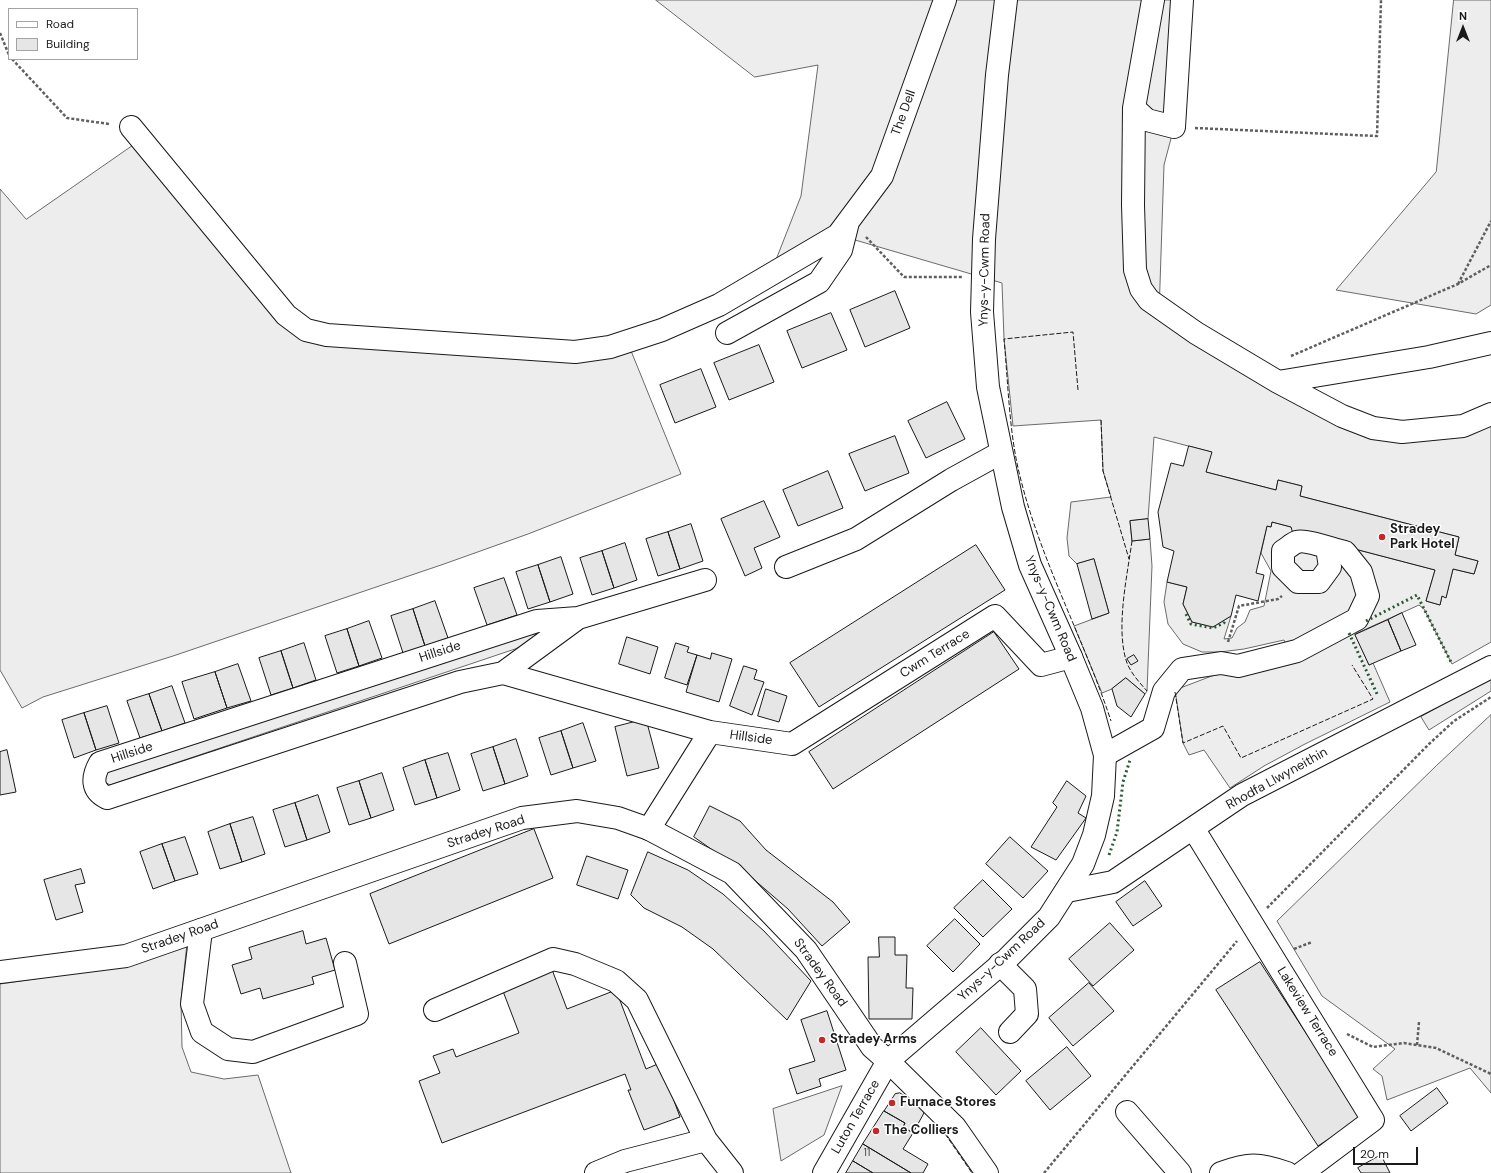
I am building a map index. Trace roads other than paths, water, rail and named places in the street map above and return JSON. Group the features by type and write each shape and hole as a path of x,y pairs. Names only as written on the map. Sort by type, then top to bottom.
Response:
{"street":[{"name":"The Dell","path":"727,333 819,282 841,250 844,227 882,176 945,0"},
{"name":"Ynys-y-Cwm Road","path":"888,1061 1000,964 1049,917 1083,864 1094,835 1103,796 1105,755 1092,708 1030,565 1013,507 1000,452 988,387 982,312 986,202 997,74 1006,0"},
{"path":"1153,0 1134,108 1133,239 1135,270 1141,289 1149,300 1171,317 1278,382 1342,416 1373,428 1402,432 1463,426 1491,414"},
{"path":"1134,108 1147,120 1174,127 1182,0"},
{"path":"131,127 286,315 306,330 327,335 576,352 610,347 662,330 719,305 844,227"},
{"path":"1278,382 1429,357 1491,343"},
{"path":"786,567 856,539 950,480 1000,452"},
{"path":"1105,755 1153,728 1164,690 1182,669 1221,663 1238,666 1297,651 1357,619 1368,596 1361,572 1345,552 1327,548"},
{"name":"Hillside","path":"578,618 503,673 460,682 107,798 99,794 94,785 94,773 100,763 537,620 578,618 705,580"},
{"name":"Cwm Terrace","path":"792,744 995,616 1041,665 1071,657"},
{"name":"Rhodfa Llwyneithin","path":"1066,891 1113,882 1242,795 1491,667"},
{"name":"Hillside","path":"503,673 710,732 792,744"},
{"name":"Hillside","path":"649,829 710,732"},
{"name":"Stradey Road","path":"0,972 126,956 522,818 577,811 618,818 649,829 732,873 806,950 872,1047 955,1127 987,1173"},
{"name":"Lakeview Terrace","path":"1193,828 1319,1032 1347,1066 1373,1120 1302,1173"},
{"path":"201,930 192,1004 202,1032 228,1050 253,1052 357,1014 345,963"},
{"path":"435,1010 553,959 575,964 616,981 637,1000 706,1140 732,1173"},
{"path":"1000,964 1025,989 1027,1014 1010,1032"},
{"name":"Luton Terrace","path":"824,1173 888,1061"},
{"path":"1127,1112 1180,1173"},
{"path":"596,1173 625,1162 706,1140"},
{"path":"1221,1173 1242,1165 1265,1165 1287,1173"}],"place":[{"name":"Stradey Park Hotel","path":"1382,537"},
{"name":"Stradey Arms","path":"822,1040"},
{"name":"Furnace Stores","path":"892,1103"},
{"name":"The Colliers","path":"876,1131"}]}
